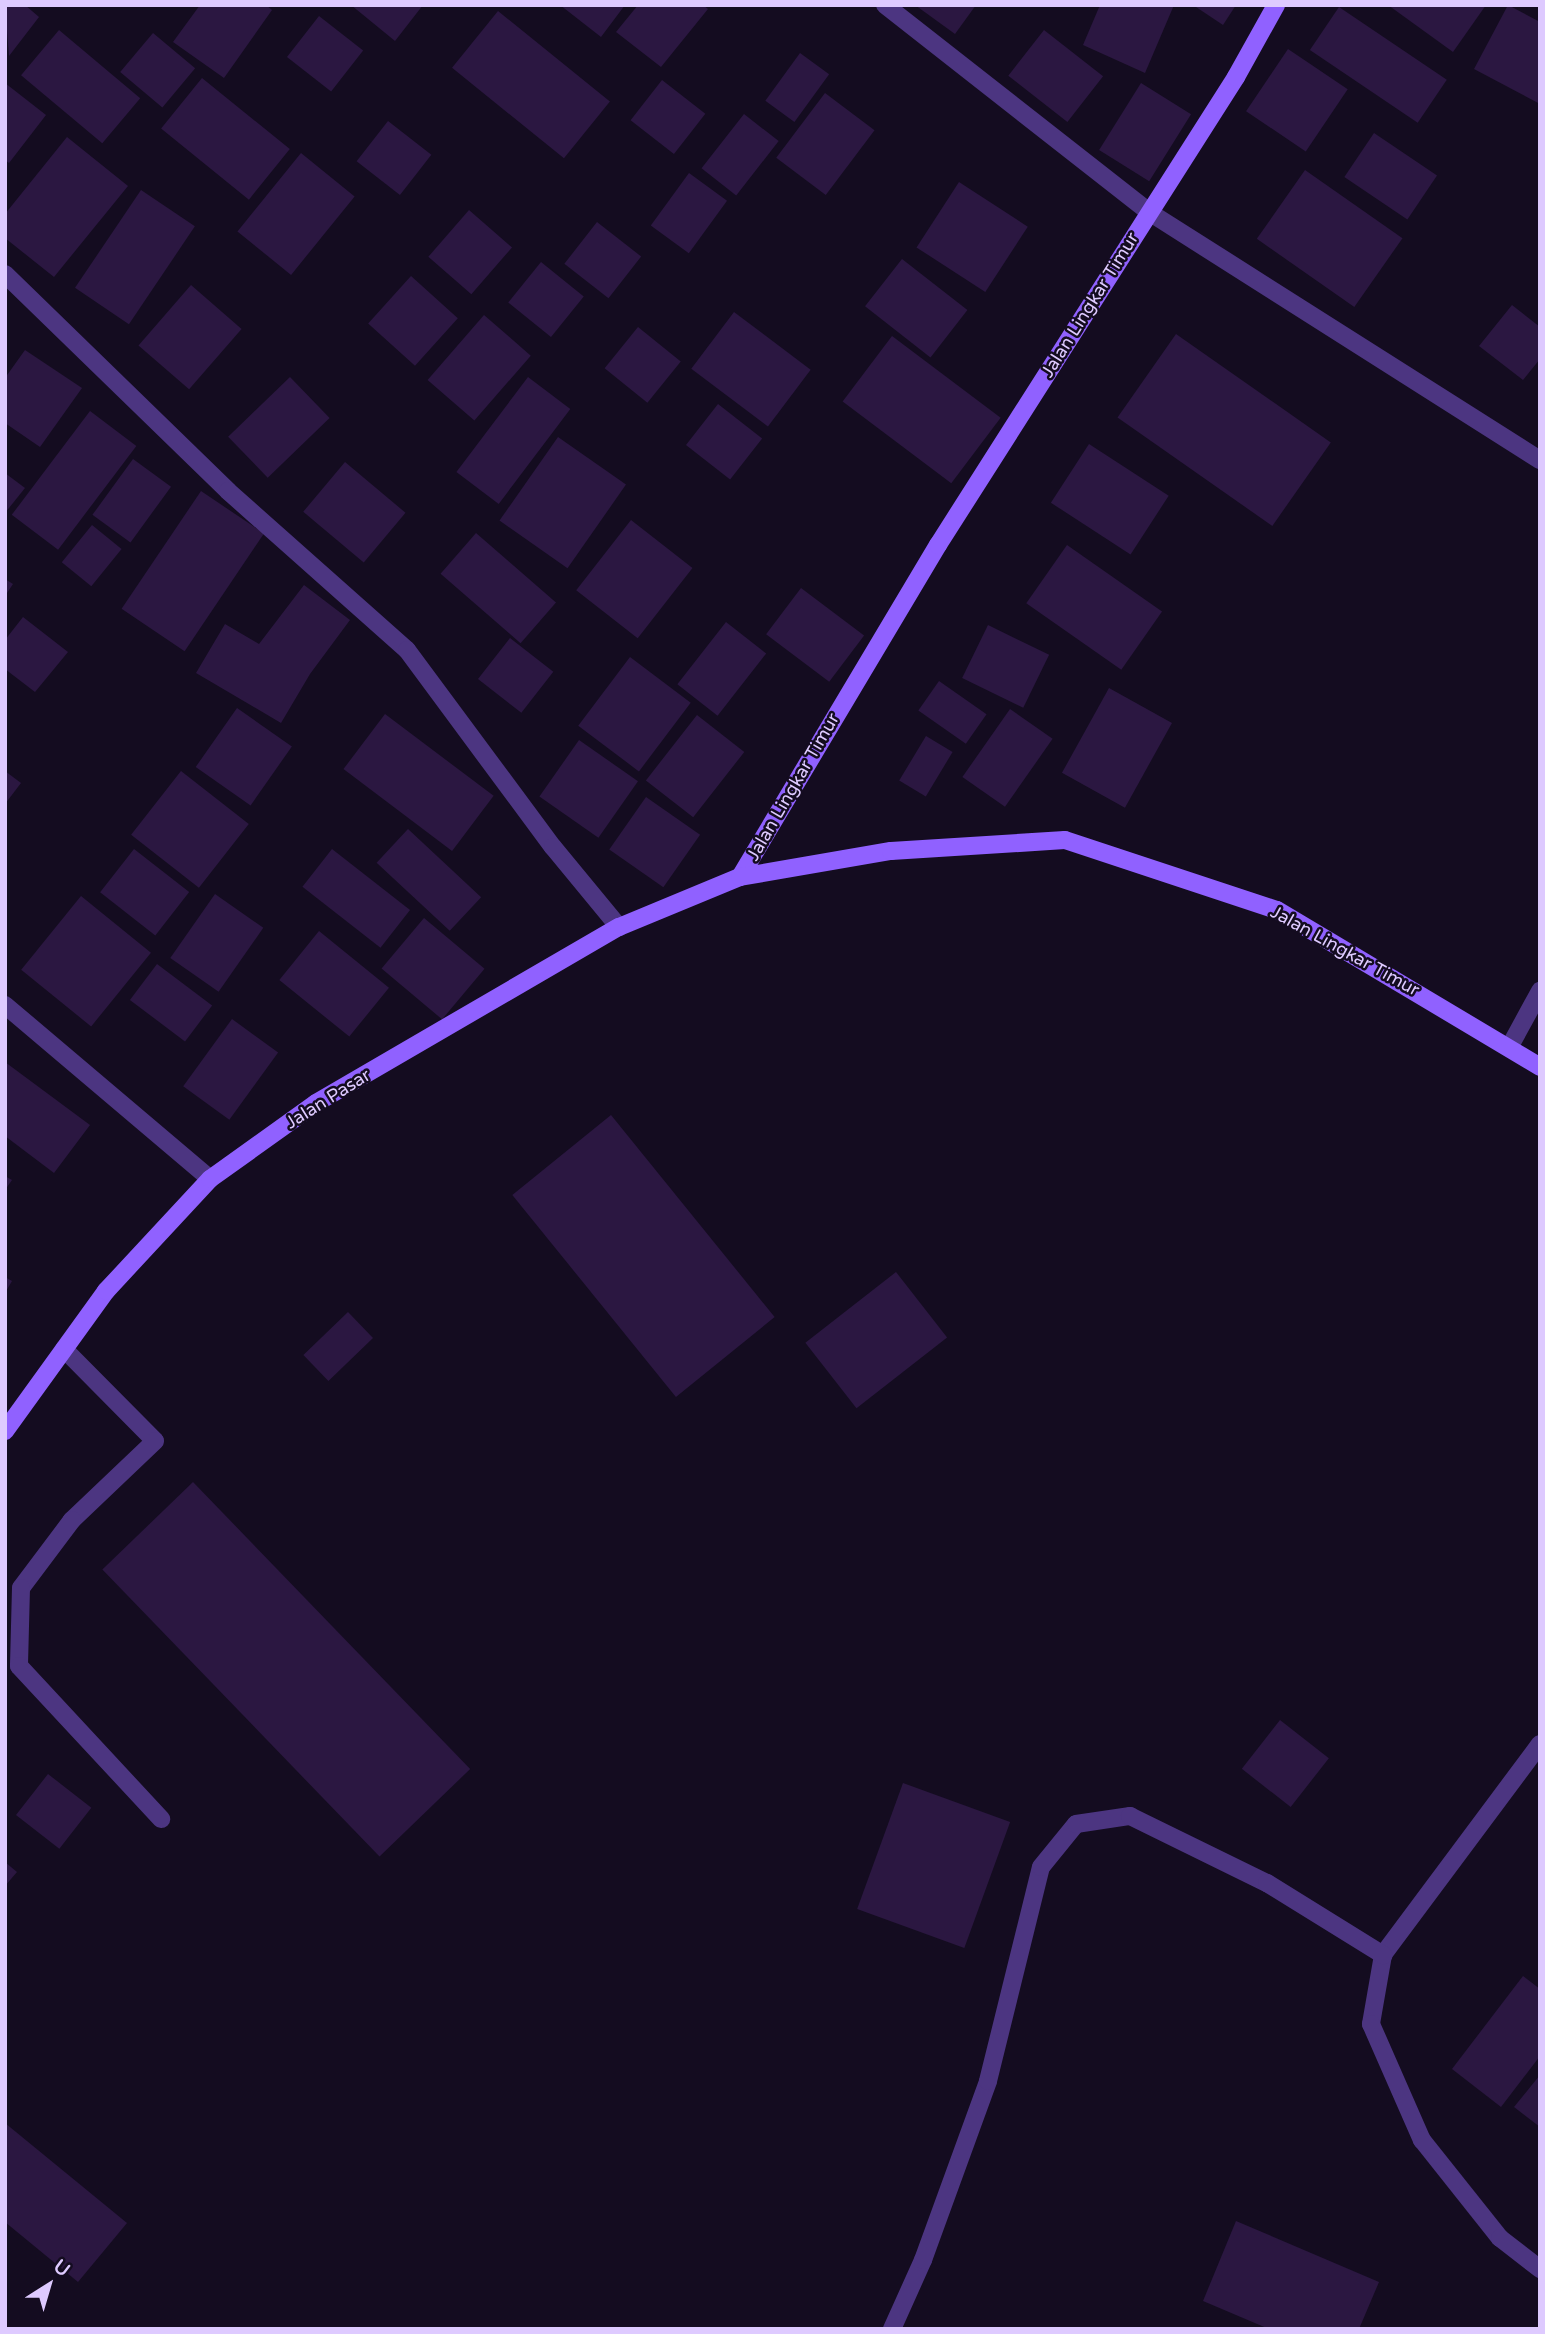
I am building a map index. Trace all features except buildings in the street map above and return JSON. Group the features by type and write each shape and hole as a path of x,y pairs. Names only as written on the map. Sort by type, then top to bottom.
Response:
{"main road":[{"name":"Jalan Lingkar Timur","path":"740,877 938,545 1236,77 1276,5"},
{"name":"Jalan Lingkar Timur","path":"740,877 891,851 1065,840 1277,910 1510,1046 1540,1068"},
{"name":"Jalan Pasar","path":"5,1431 106,1291 210,1178 316,1103 619,927 740,877"}],"street":[{"path":"885,5 1149,212 1540,460"},
{"path":"5,274 228,491 407,650 553,847 619,927"},
{"path":"1510,1046 1540,991"},
{"path":"5,1005 210,1178"},
{"path":"64,1349 155,1441 72,1520 21,1588 19,1666 161,1819"},
{"path":"1540,1744 1383,1955 1371,2024 1422,2140 1500,2238 1540,2269"},
{"path":"892,2329 923,2260 988,2081 1041,1867 1076,1824 1130,1816 1267,1884 1383,1955"}]}
